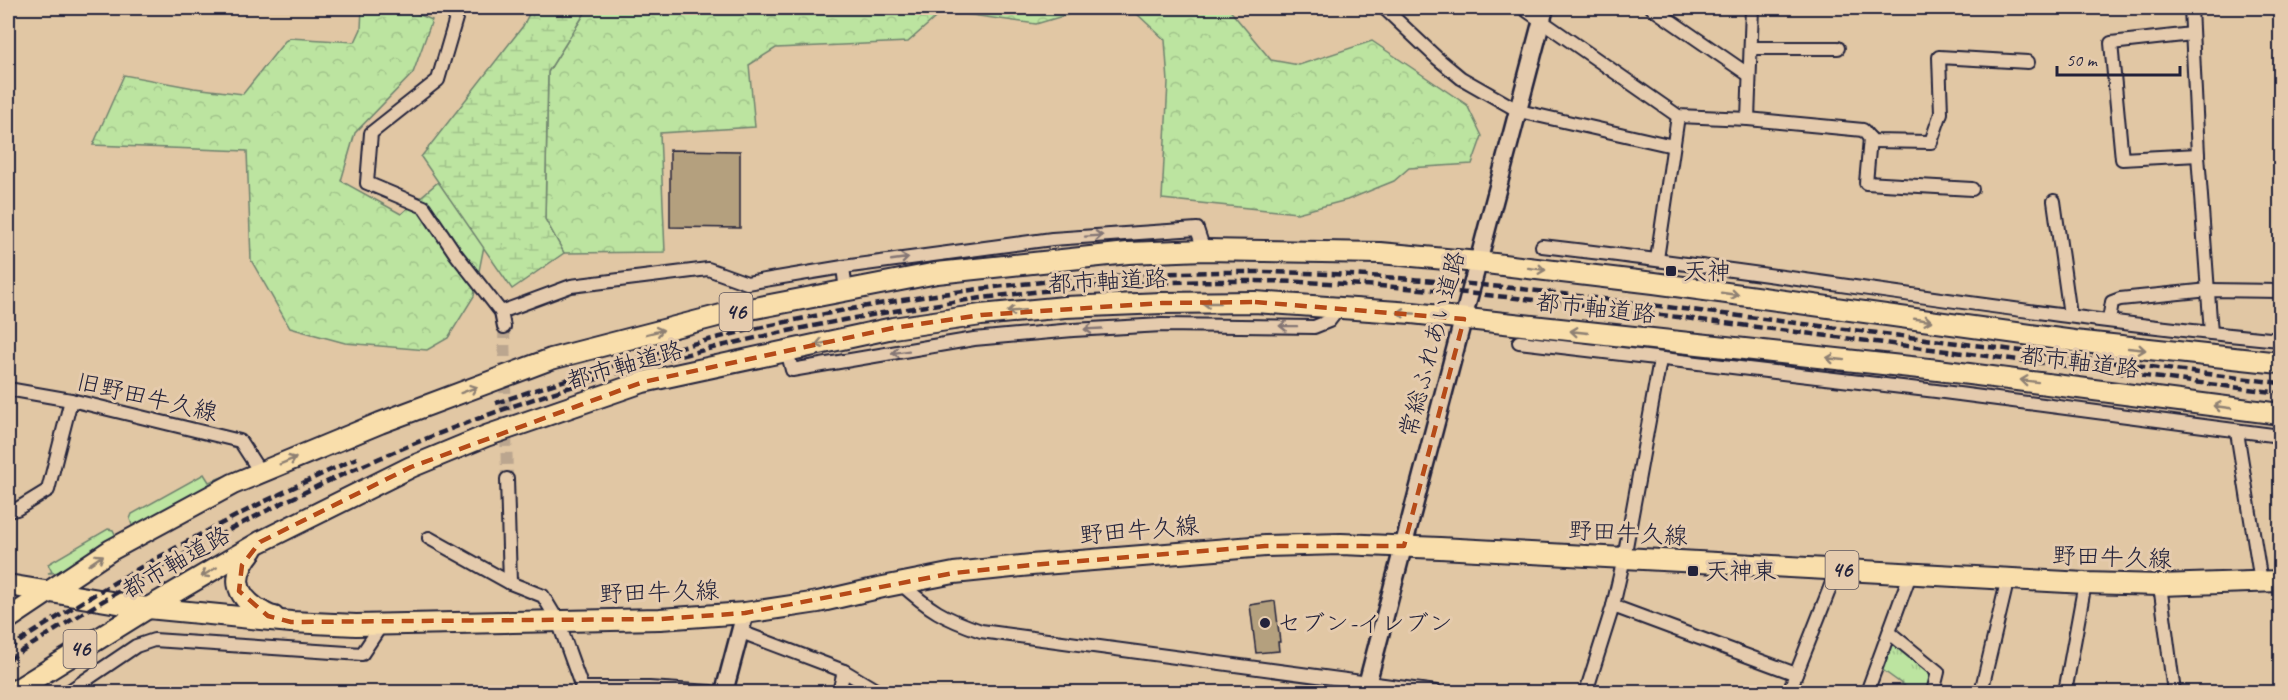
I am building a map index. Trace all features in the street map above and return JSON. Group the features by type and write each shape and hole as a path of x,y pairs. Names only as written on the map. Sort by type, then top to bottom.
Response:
{"main road":[{"name":"都市軸道路","path":"8,619 111,550 233,484 380,423 551,359 729,314 937,273 1128,253 1204,250 1380,254 1478,262 2074,341 2272,362"},
{"name":"都市軸道路","path":"14,693 148,608 260,542 411,467 486,436 643,382 893,328 970,316 1065,307 1162,303 1255,303 1412,313 1464,319 1621,346 1808,356 1938,370 2280,414"},
{"path":"260,542 242,565 237,576 239,591 249,603 268,616 291,622"},
{"name":"野田牛久線","path":"8,585 148,608 291,622 382,624 660,619 743,622 900,583 954,573 1265,546 1341,544 1911,572 2085,583 2160,585 2271,582"}],"street":[{"path":"459,8 438,80 371,133 367,183 424,207 455,253 501,312 504,327"},
{"path":"1384,8 1461,78 1519,111 1673,147"},
{"path":"1523,8 1544,14 1678,116 1748,119 1863,130 1872,141 1931,142 1941,113 1939,57 2028,62"},
{"path":"1653,8 1749,75"},
{"path":"1748,119 1752,8"},
{"path":"2191,8 2198,155 2211,333"},
{"name":"常総ふれあい道路","path":"1367,688 1544,14"},
{"path":"2192,33 2112,44 2122,159 2198,155"},
{"path":"1750,48 1838,48"},
{"path":"1657,259 1678,116"},
{"path":"1870,138 1866,183 1972,189"},
{"path":"2054,201 2070,315"},
{"path":"501,312 571,286 708,269 747,283 843,267 1052,239 1197,229 1204,250"},
{"path":"1542,246 2280,340"},
{"path":"1606,278 1610,254"},
{"path":"843,267 846,291"},
{"path":"2109,320 2112,302 2120,299 2209,290 2280,291"},
{"path":"2266,338 2272,362"},
{"path":"1519,342 1621,346 1660,360 2280,436"},
{"path":"1804,376 1808,356"},
{"path":"1586,693 1613,606 1624,558 1660,360"},
{"name":"旧野田牛久線","path":"8,390 71,400 240,441 260,472"},
{"path":"8,511 17,509 48,490 71,400"},
{"path":"2237,432 2271,582"},
{"path":"507,479 510,583"},
{"path":"429,538 510,583 543,596 558,621 582,690 649,688 711,693"},
{"path":"1789,693 1837,570"},
{"path":"1867,693 1911,572"},
{"path":"1981,693 2008,578"},
{"path":"900,583 928,608 949,620 981,631 1367,688 1436,693"},
{"path":"2066,693 2085,583"},
{"path":"2160,585 2174,693"},
{"path":"1613,606 1796,674"},
{"path":"724,693 743,622 844,671 879,693"},
{"path":"68,693 136,646 154,640 362,654 382,624"},
{"path":"1890,633 1938,672 1933,693"},
{"path":"839,693 844,671"}],"highlighted area":[{"path":"1255,302 1464,319 1404,546 1265,546 1031,565 954,573 745,613 660,619 291,622 268,616 239,591 242,565 260,542 411,467 643,382 893,328 981,315 1162,303"}],"green space":[{"path":"362,8 404,8 432,20 413,73 355,133 341,181 401,214 445,176 493,201 474,296 448,338 427,350 345,343 290,328 251,260 247,151 93,145 124,75 194,88 243,94 285,41 290,38 355,42 361,29"},
{"path":"532,8 588,8 548,72 545,219 564,253 512,289 421,157 523,26"},
{"path":"588,8 1090,8 1036,24 943,11 908,42 776,48 749,65 755,127 660,133 665,252 564,253 545,219 548,72"},
{"path":"1090,8 1228,8 1271,60 1299,65 1372,41 1467,105 1482,136 1472,164 1409,168 1394,181 1347,200 1297,213 1162,199 1168,82 1165,40 1137,14"},
{"path":"204,474 209,482 222,477 218,483 134,531 130,519 132,514"},
{"path":"108,529 113,530 118,540 74,566 56,573 48,573 52,572 48,564"},
{"path":"1890,633 1935,669 1931,692 1913,692 1877,666"}],"building":[{"path":"670,150 740,151 740,228 670,227"},
{"name":"セブン-イレブン","path":"1275,601 1279,651 1256,653 1250,605"}],"tunnel":[{"path":"504,327 507,479"}],"railway":[{"path":"496,403 585,374 674,349 855,308 947,293 1039,282 1131,275 1224,272 1373,276 1522,289 2280,383"},
{"path":"8,660 140,579 277,506 425,439 536,398 650,364 765,336 923,306 1023,293 1175,282 1275,281 1372,285 1614,309 2280,393"},
{"path":"8,649 92,596 178,546 357,458"}],"place":[{"name":"天神","path":"1671,271"},
{"name":"天神東","path":"1693,571"},
{"name":"セブン-イレブン","path":"1265,623"}]}
